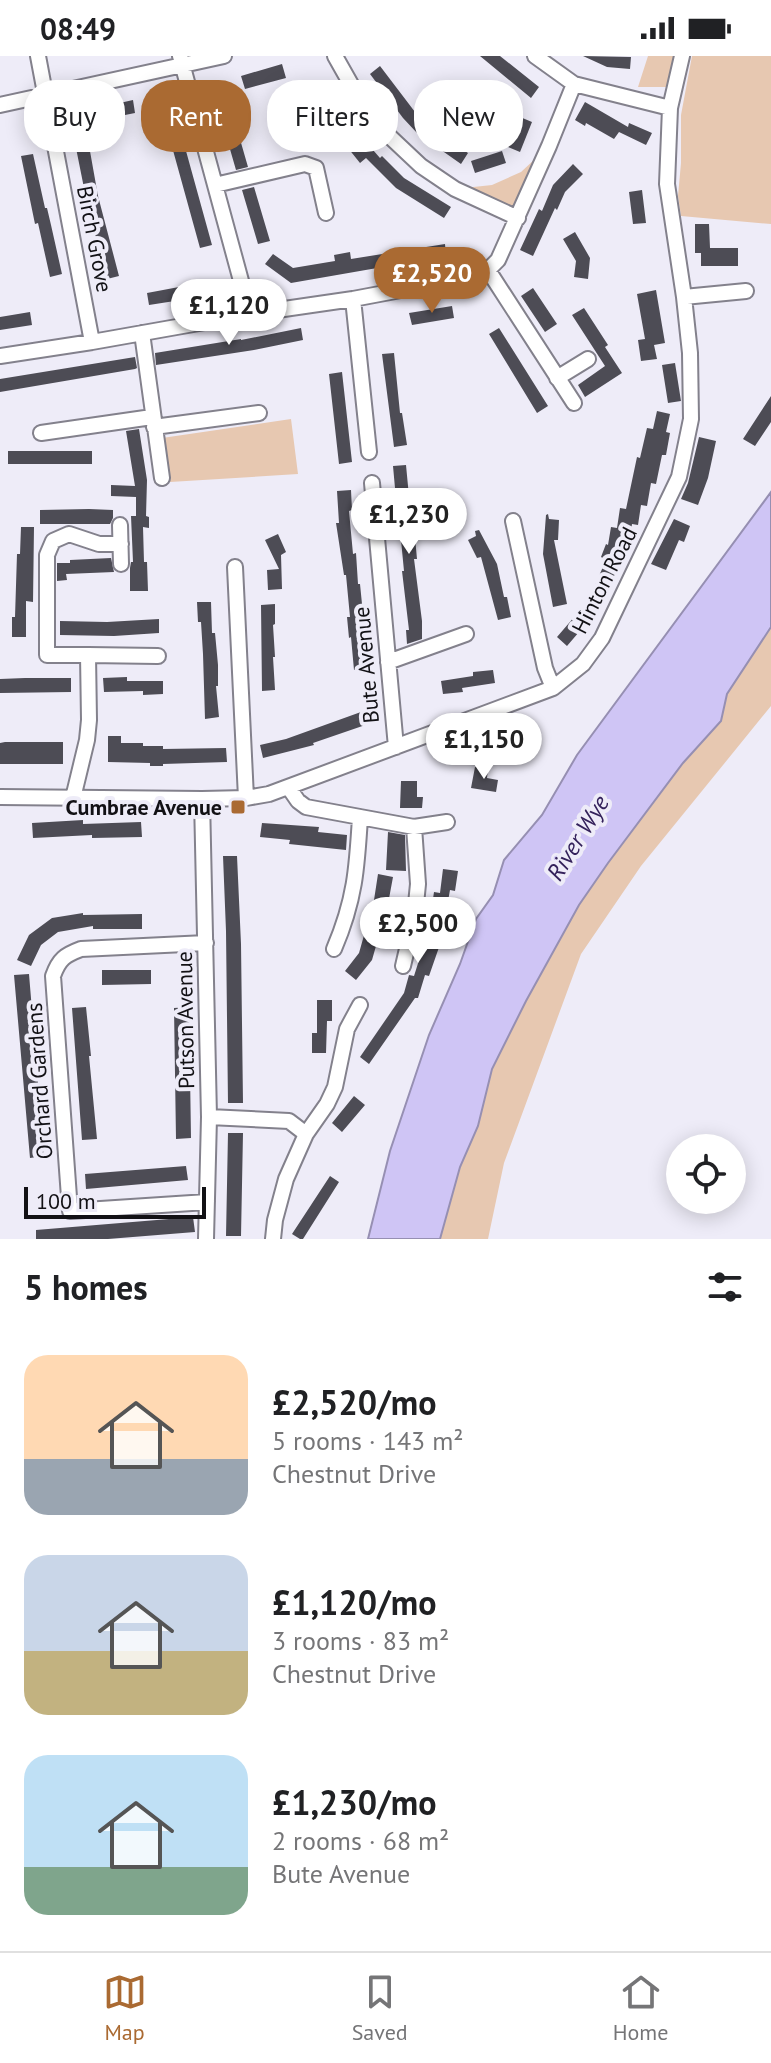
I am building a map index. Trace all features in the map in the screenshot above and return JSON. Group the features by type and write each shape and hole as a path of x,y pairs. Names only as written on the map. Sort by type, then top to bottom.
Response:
{"street":[{"name":"Birch Grove","path":"38,56 42,80"},
{"path":"107,80 181,61 224,56"},
{"path":"335,56 370,118 421,166 455,189 518,218"},
{"path":"535,56 574,84 670,108"},
{"name":"Hinton Road","path":"0,797 246,798 289,788 553,688 583,664 602,638 679,477 691,419 690,353 667,184 670,108 682,56"},
{"path":"181,61 250,314"},
{"path":"0,356 353,299 475,276 488,270 498,260 518,218 574,84"},
{"path":"0,105 24,100"},
{"name":"Birch Grove","path":"56,152 92,342"},
{"path":"215,185 311,165 316,168 326,213"},
{"path":"488,270 574,403"},
{"path":"684,297 746,291"},
{"path":"353,299 369,452"},
{"path":"142,333 162,478"},
{"path":"557,378 588,359"},
{"path":"41,433 259,413"},
{"name":"Bute Avenue","path":"372,483 396,747"},
{"path":"513,521 545,668 553,688"},
{"path":"120,525 121,564"},
{"path":"121,544 99,544 69,534 53,541 47,555 47,655 158,656"},
{"path":"235,567 246,798"},
{"path":"388,662 466,634"},
{"path":"73,798 87,740 88,655"},
{"path":"289,788 306,807 414,827 447,822"},
{"name":"Putson Avenue","path":"202,799 209,1117 206,1239"},
{"path":"334,949 353,897 360,817"},
{"path":"403,966 417,899 414,827"},
{"name":"Orchard Gardens","path":"206,943 81,949 67,954 57,965 53,976 70,1211 207,1202"},
{"path":"273,1239 279,1198 306,1134 335,1087 347,1029 360,1005"},
{"path":"209,1117 289,1121 306,1134"}],"shaded area":[{"path":"648,56 676,56 668,87 638,87"},
{"path":"692,56 771,56 771,224 681,216 678,196 681,115"},
{"path":"549,146 518,218 455,189 492,185 521,172"},
{"path":"291,419 298,474 170,482 162,438"},
{"path":"771,627 771,706 641,866 581,954 504,1163 488,1239 440,1239 460,1167 478,1126 492,1069 526,1001 579,905 608,863 683,763 721,721 727,694"}],"water":[{"name":"River Wye","path":"771,492 771,627 727,694 721,721 683,763 608,863 579,905 526,1001 492,1069 478,1126 460,1167 440,1239 368,1239 390,1151 429,1035 476,919 493,895 504,860 542,815 577,755"}],"building":[{"path":"480,56 500,56 539,87 531,98 523,91 523,80 509,80"},
{"path":"583,56 631,57 630,69 607,67"},
{"path":"282,64 286,78 267,80 267,83 251,87 251,80 242,80 241,76"},
{"path":"380,66 391,80 374,80 370,74"},
{"path":"398,90 414,111 414,130 398,111"},
{"path":"133,100 135,113 125,115 125,102"},
{"path":"585,102 628,127 629,123 652,133 646,145 619,132 614,139 575,120"},
{"path":"523,118 532,122 523,144"},
{"path":"77,152 90,152 119,276 107,279"},
{"path":"173,152 186,152 212,245 200,248"},
{"path":"231,152 244,152 248,167 236,170"},
{"path":"351,152 375,152 404,178 451,207 444,218 396,188 366,158 360,163"},
{"path":"444,152 468,153 461,164"},
{"path":"502,152 506,163 475,173 471,161"},
{"path":"33,154 62,274 50,277 21,156"},
{"path":"573,164 583,174 565,192 557,210 555,208 533,256 520,250 553,185"},
{"path":"254,187 270,241 258,244 242,190"},
{"path":"642,190 646,223 633,224 629,192"},
{"path":"695,224 709,224 710,248 738,248 738,266 701,266 701,253 695,253"},
{"path":"575,232 590,258 588,279 574,277 576,261 563,239"},
{"path":"445,244 446,256 291,283 265,264 273,254 293,268 335,261 334,255 350,252 351,259"},
{"path":"179,287 181,300 149,305 147,293"},
{"path":"533,288 557,324 545,332 521,296"},
{"path":"656,290 665,343 654,345 657,359 641,361 638,340 645,339 637,294"},
{"path":"452,306 454,318 412,325 409,313"},
{"path":"584,308 622,373 585,397 578,385 605,366 572,315"},
{"path":"30,312 32,325 0,330 0,317"},
{"path":"301,328 303,340 156,365 155,353"},
{"path":"499,328 548,406 537,413 489,334"},
{"path":"394,353 400,413 407,445 394,447 382,354"},
{"path":"135,357 135,369 0,392 0,379"},
{"path":"675,363 681,401 668,403 662,365"},
{"path":"342,372 352,462 339,464 329,374"},
{"path":"771,396 771,422 755,446 743,439"},
{"path":"657,411 670,414 666,455 662,455 656,484 651,483 647,506 641,505 638,525 632,524 629,544 607,591 595,585 606,560 601,557 608,545 611,527 617,528 620,508 626,509 637,457 640,458 647,428 653,429"},
{"path":"139,429 147,480 146,516 149,517 149,528 143,527 148,591 130,591 133,562 131,516 136,516 136,497 111,496 111,485 135,486 126,431"},
{"path":"699,437 716,441 698,505 681,499"},
{"path":"8,451 92,451 92,464 8,464"},
{"path":"406,465 410,507 415,506 417,559 414,559 422,621 422,639 407,644 406,630 409,630 401,540 404,540 393,466"},
{"path":"351,490 352,510 349,511 353,554 356,553 368,669 354,670 347,617 350,617 346,575 336,523 339,523 337,491"},
{"path":"40,510 113,510 110,524 40,524"},
{"path":"548,514 549,519 559,520 558,540 554,540 567,604 553,607 543,554"},
{"path":"674,519 690,526 684,542 679,540 666,570 651,564"},
{"path":"21,527 34,527 33,602 26,601 26,637 12,637 17,554 20,554"},
{"path":"479,530 497,564 511,617 498,620 481,557 477,558 468,540 476,536 475,531"},
{"path":"278,534 286,552 281,555 282,589 268,590 267,570 279,569 265,540"},
{"path":"111,558 114,572 66,574 67,580 57,581 57,563"},
{"path":"197,602 211,602 212,633 215,633 218,665 216,686 219,717 205,719 201,622 198,622"},
{"path":"275,604 275,690 262,691 261,605"},
{"path":"581,609 591,618 567,646 557,637"},
{"path":"159,619 159,633 60,635 60,621"},
{"path":"493,670 495,683 443,694 441,681"},
{"path":"127,677 127,681 163,681 163,694 104,692 103,678"},
{"path":"71,678 71,692 0,693 0,679"},
{"path":"372,708 377,721 314,745 263,758 260,745 286,739"},
{"path":"108,736 121,736 121,743 143,743 143,746 163,746 163,749 226,748 227,762 150,766 150,763 108,762"},
{"path":"63,742 63,764 0,764 0,743"},
{"path":"475,767 488,769 487,778 498,780 496,792 471,788"},
{"path":"401,781 417,781 417,797 423,797 422,808 400,808"},
{"path":"83,820 83,824 141,822 142,837 92,838 92,835 33,838 32,823"},
{"path":"262,823 319,827 318,832 347,835 346,850 289,844 290,840 260,837"},
{"path":"388,832 405,835 406,871 386,870"},
{"path":"223,856 237,856 243,1103 228,1103"},
{"path":"443,869 458,871 455,891 450,890 445,930 429,976 425,975 418,998 415,998 369,1064 360,1057 404,993 409,975 414,976 434,913 431,912 434,892 440,893"},
{"path":"378,874 393,877 388,904 372,960 356,980 345,971 359,953"},
{"path":"83,913 142,914 142,929 93,929 93,926 58,932 41,945 31,966 17,960 29,935 52,918"},
{"path":"102,970 151,970 151,984 102,985"},
{"path":"29,974 44,1156 30,1158 14,975"},
{"path":"317,1000 332,1000 332,1021 327,1021 326,1053 312,1053 312,1033 317,1033"},
{"path":"86,1007 97,1139 82,1140 72,1008"},
{"path":"189,1007 191,1138 176,1139 174,1008"},
{"path":"354,1096 365,1105 342,1132 332,1123"},
{"path":"228,1133 243,1133 241,1236 226,1236"},
{"path":"186,1166 188,1180 86,1189 85,1174"},
{"path":"330,1176 339,1182 303,1239 300,1239 292,1234"},
{"path":"193,1217 195,1232 108,1239 36,1239 36,1230"}],"place":[{"name":"Cumbrae Avenue","path":"238,807"}]}
